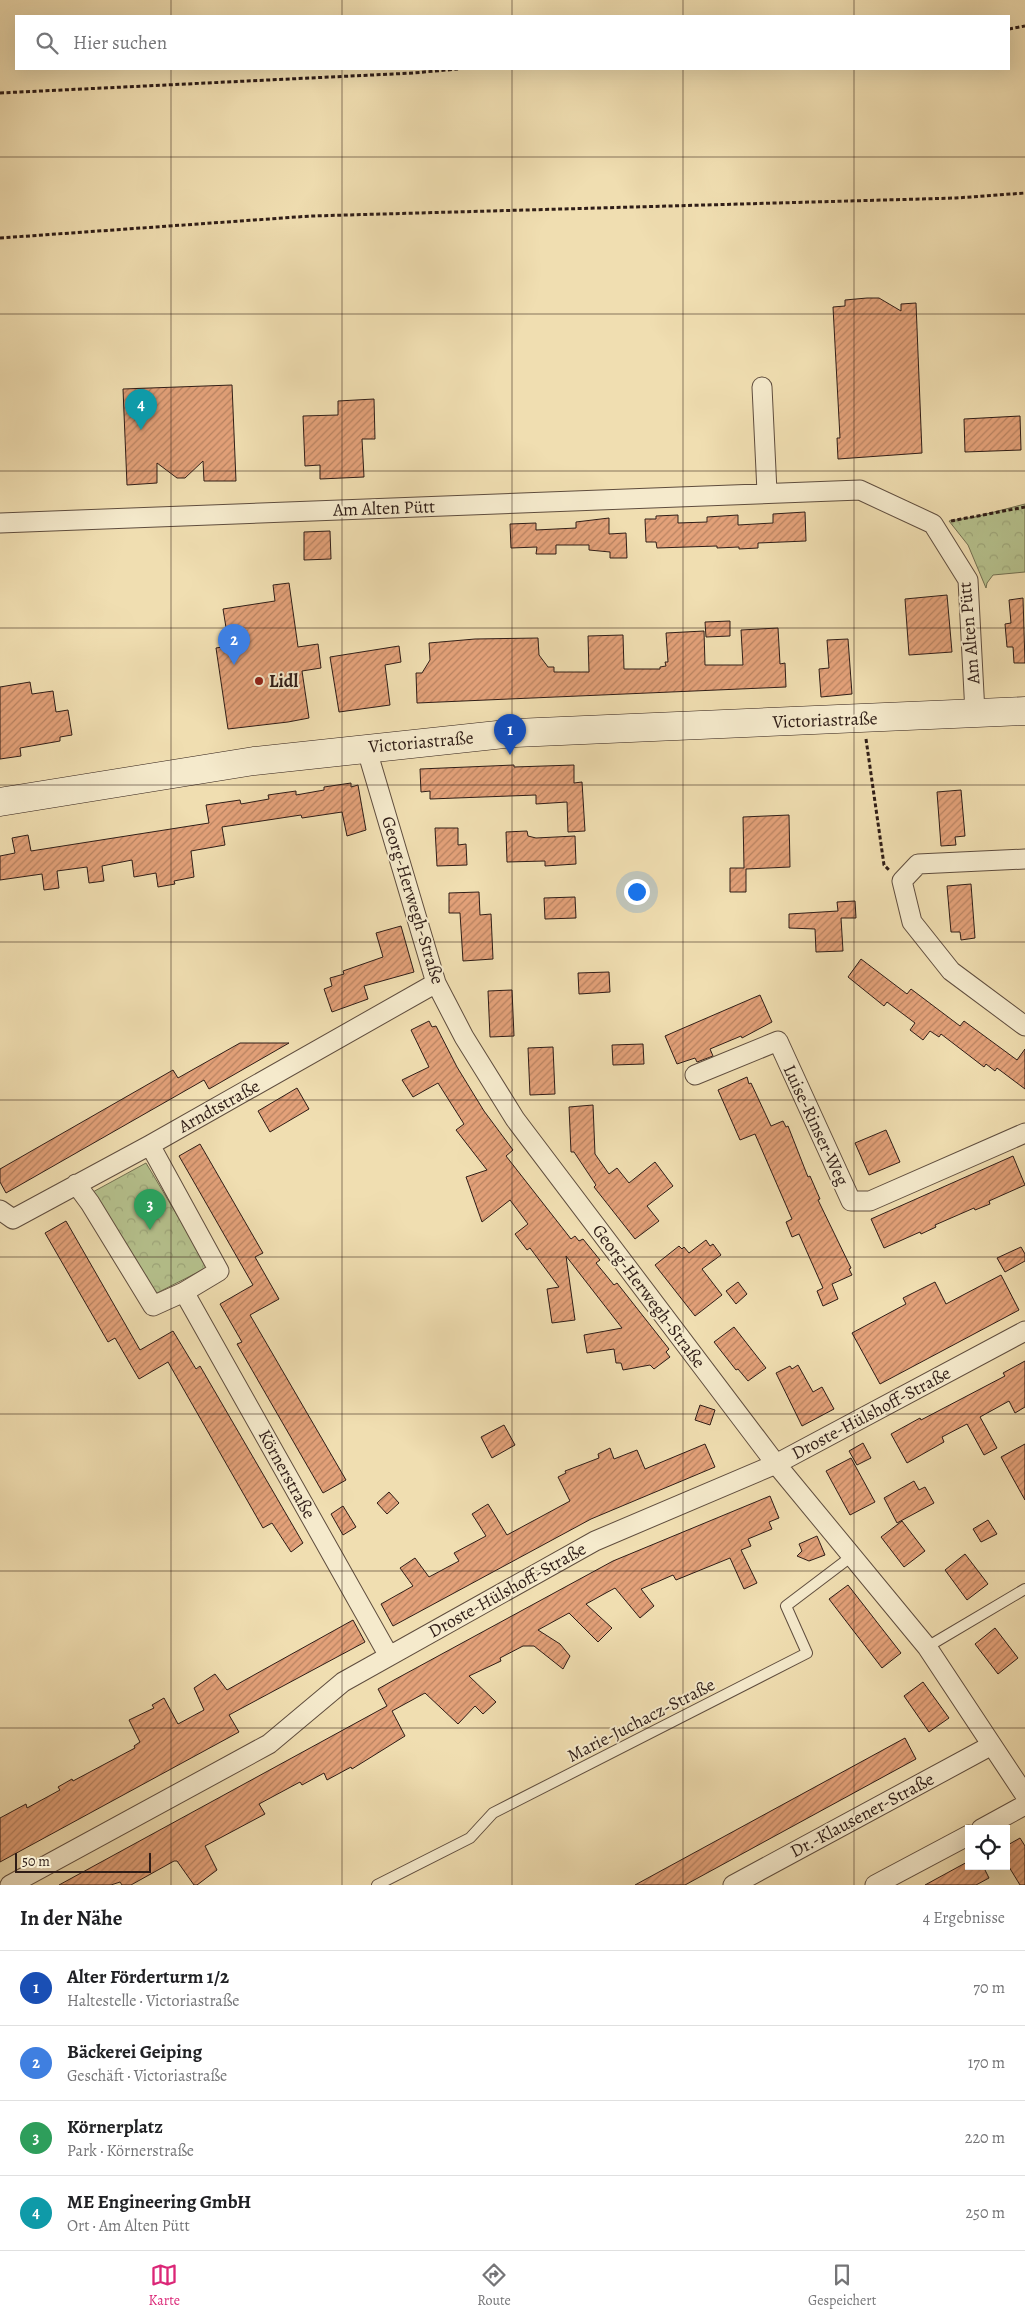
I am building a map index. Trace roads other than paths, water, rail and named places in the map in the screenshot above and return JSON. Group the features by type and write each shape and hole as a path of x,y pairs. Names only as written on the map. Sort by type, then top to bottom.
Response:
{"main road":[{"name":"Victoriastraße","path":"0,802 254,761 366,747 515,733 1025,711"}],"street":[{"path":"762,387 767,492"},
{"name":"Am Alten Pütt","path":"0,523 767,492 860,490 933,524 968,580 975,713"},
{"name":"Georg-Herwegh-Straße","path":"366,747 436,983 464,1037 515,1119 776,1464 927,1647 1025,1795"},
{"path":"1025,859 918,864 902,882 912,922 951,970 1025,1026"},
{"name":"Arndtstraße","path":"0,1210 13,1219 150,1145 436,983"},
{"name":"Luise-Rinser-Weg","path":"695,1075 778,1040 851,1201 870,1201 1025,1133"},
{"path":"76,1184 90,1203 153,1306 184,1292 219,1271 150,1145"},
{"name":"Körnerstraße","path":"184,1292 389,1656"},
{"name":"Droste-Hülshoff-Straße","path":"10,1885 269,1744 343,1682 595,1541 776,1464 1025,1331"},
{"name":"Dr.-Klausener-Straße","path":"733,1885 992,1745"},
{"path":"988,1825 1025,1805"},
{"path":"876,1885 965,1837"}],"lane":[{"name":"Marie-Juchacz-Straße","path":"376,1885 470,1838 493,1813 807,1653 786,1606 852,1556"},
{"path":"927,1647 1025,1589"}],"place":[{"name":"ME Engineering GmbH","path":"141,430"},
{"name":"Bäckerei Geiping","path":"234,665"},
{"name":"Lidl","path":"259,681"},
{"name":"Alter Förderturm 1/2","path":"510,755"},
{"name":"Körnerplatz","path":"150,1230"}]}
